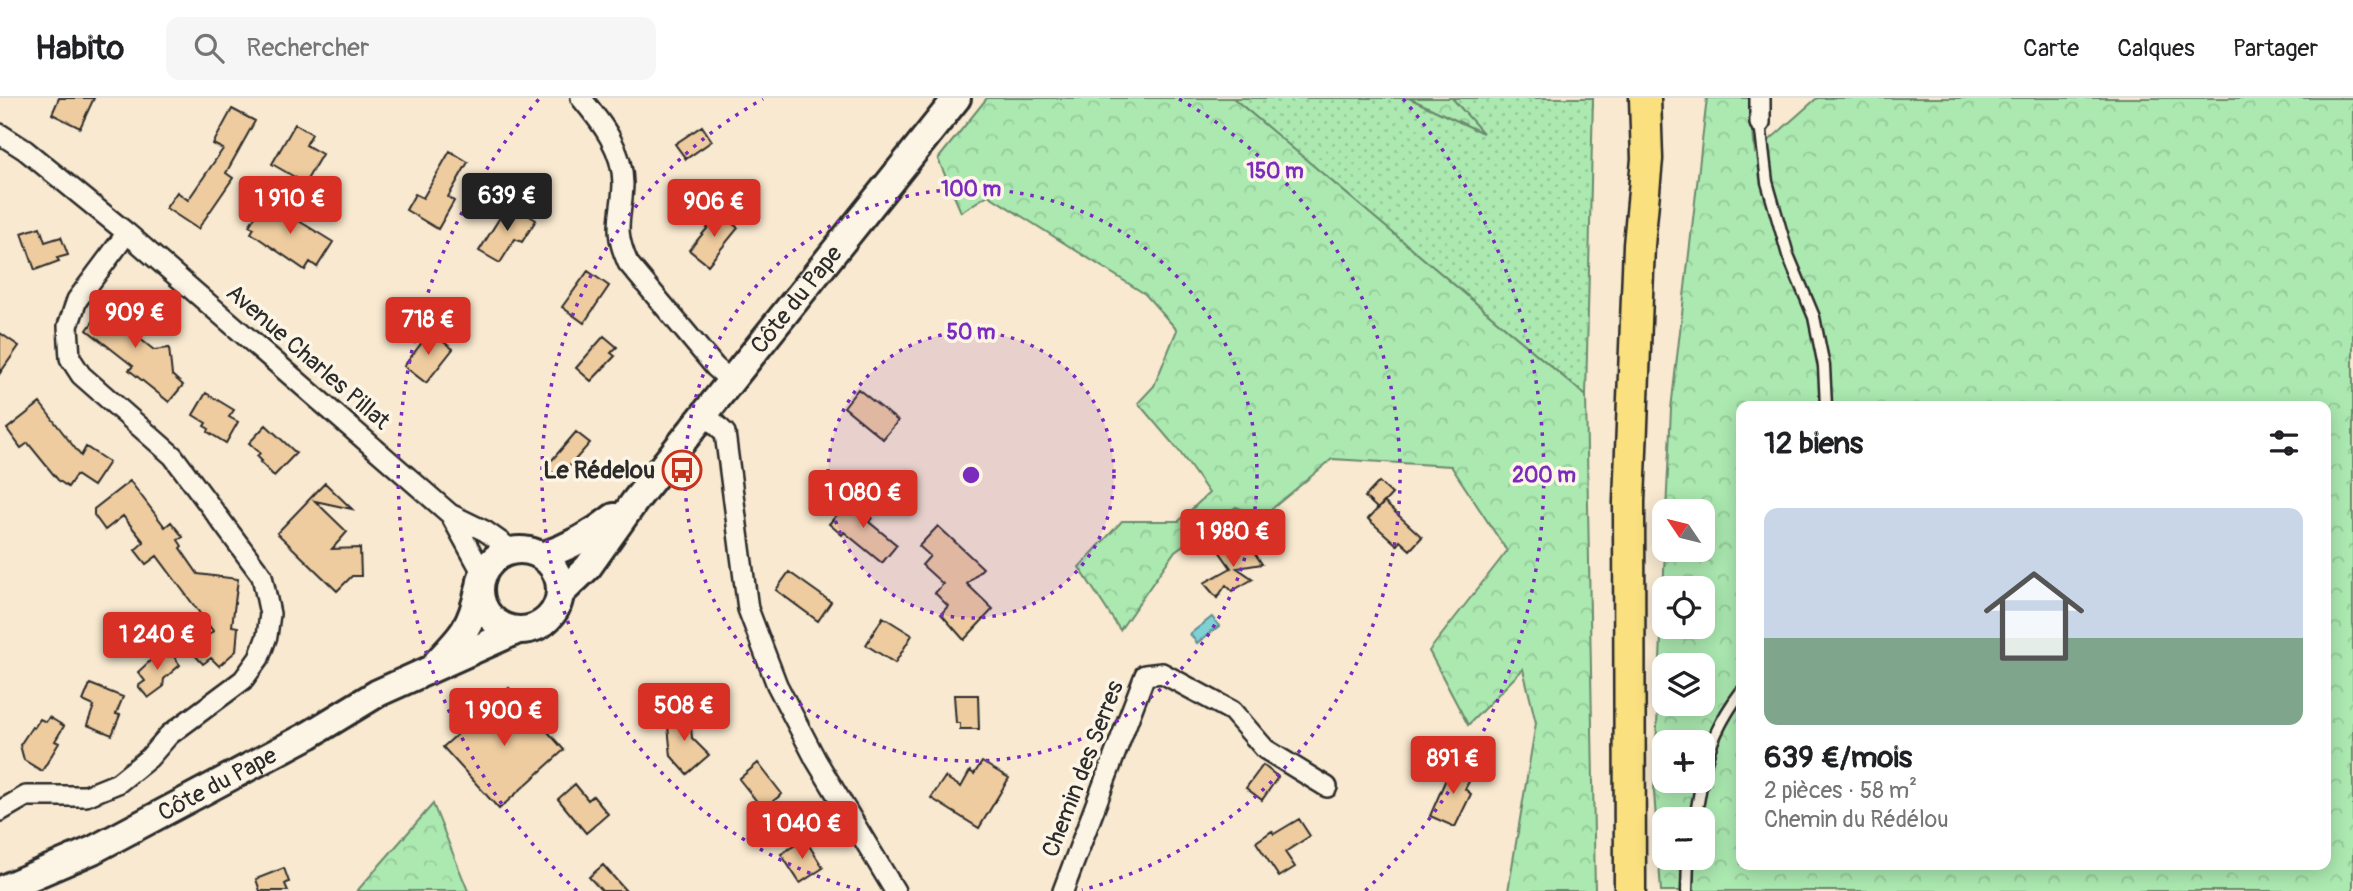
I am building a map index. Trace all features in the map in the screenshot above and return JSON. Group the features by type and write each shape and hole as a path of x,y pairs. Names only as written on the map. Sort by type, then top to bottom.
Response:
{"main road":[{"name":"Côte du Pape","path":"560,594 588,567 635,500 957,98"},
{"path":"1629,502 1621,373 1622,286 1633,167 1630,98"},
{"path":"1630,891 1629,502 1639,245 1647,159 1645,98"},
{"name":"Côte du Pape","path":"542,556 571,546 596,532 635,500"},
{"path":"512,550 533,552 542,556 557,573 560,594 557,607 550,617 529,630 504,628 492,620 481,601 481,581 489,563 512,550"},
{"name":"Côte du Pape","path":"431,669 466,632 473,616 481,581"},
{"name":"Côte du Pape","path":"0,890 93,850 309,735 378,694 516,631"}],"street":[{"path":"581,98 599,119 620,158 623,183 618,228 620,244 628,263 715,367 731,381"},
{"path":"1760,98 1760,123"},
{"name":"Avenue Charles Pillat","path":"0,134 25,149 127,233 450,514 485,531 512,550"},
{"path":"0,811 26,796 86,796 118,783 149,758 169,735 243,680 259,658 267,636 270,614 261,576 173,456 81,375 70,358 68,326 77,300 127,233"},
{"path":"705,414 725,433 748,609 773,674 816,760 895,891"},
{"name":"Avenue Charles Pillat","path":"450,514 481,581"},
{"name":"Chemin des Serres","path":"1063,891 1145,675 1162,673 1232,711 1265,749 1327,787"}],"lane":[{"path":"1760,123 1767,182 1788,255 1814,317 1825,366 1826,401"},
{"path":"1715,738 1736,699"},
{"path":"1686,891 1687,870"}],"green space":[{"path":"987,98 1233,98 1586,396 1595,891 1508,891 1536,723 1523,669 1468,725 1429,651 1507,551 1451,466 1332,459 1262,517 1236,507 1175,551 1120,630 1079,567 1122,521 1179,521 1209,493 1179,451 1138,403 1154,386 1177,330 1145,294 988,195 961,212 938,159"},
{"path":"1233,98 1409,98 1481,132 1452,98 1593,98 1586,396"},
{"path":"1409,98 1452,98 1483,133"},
{"path":"1707,98 1750,98 1755,153 1817,98 2353,98 2353,891 1661,891 1660,870 1715,870 1715,807 1655,807 1654,793 1715,793 1715,730 1657,730 1657,716 1715,716 1715,653 1660,653 1661,639 1715,639 1715,576 1664,576 1664,562 1715,562 1715,499 1667,499 1671,409"},
{"path":"433,804 468,891 357,891"}],"water":[{"path":"1212,617 1219,626 1197,643 1190,634"}],"building":[{"path":"59,98 94,98 80,128 52,114"},
{"path":"232,109 255,121 226,173 233,178 198,229 166,208 177,192 188,200 223,149 213,144"},
{"path":"295,124 312,134 306,145 322,154 305,183 272,164"},
{"path":"702,126 712,141 686,159 675,144"},
{"path":"450,151 468,162 448,197 454,201 438,229 406,210 415,194 423,198"},
{"path":"265,200 333,242 317,267 310,262 305,270 251,233 254,228 249,226"},
{"path":"509,203 536,220 522,242 515,239 500,263 479,251"},
{"path":"720,213 738,228 708,265 689,250"},
{"path":"40,227 45,242 61,237 68,255 35,270 22,233"},
{"path":"588,271 609,286 584,323 562,307"},
{"path":"103,300 109,306 111,303 140,326 134,334 154,350 169,348 172,375 183,385 169,402 129,370 133,366 87,330 97,316 93,313"},
{"path":"430,332 453,349 426,383 404,366"},
{"path":"0,333 19,346 0,373"},
{"path":"604,336 617,347 611,353 615,356 591,381 576,368"},
{"path":"858,389 898,421 883,439 844,407"},
{"path":"206,393 234,410 229,417 238,422 226,443 208,432 209,429 204,426 206,423 193,415"},
{"path":"40,403 81,456 86,447 109,462 93,486 76,475 68,487 58,480 28,443 21,448 7,429"},
{"path":"266,425 296,453 274,476 260,462 262,461 257,456 260,453 249,443"},
{"path":"576,432 590,443 559,478 546,467"},
{"path":"130,481 165,527 171,522 183,537 178,540 182,546 180,548 198,574 238,579 232,626 238,627 236,651 219,666 211,658 203,664 191,651 213,631 157,556 146,564 135,550 144,542 123,516 105,530 94,515 94,509"},
{"path":"1379,482 1392,494 1378,509 1365,497"},
{"path":"325,483 352,509 315,501 347,532 332,549 360,548 361,576 352,576 337,591 277,533"},
{"path":"855,494 864,511 872,518 869,522 897,545 882,563 844,532 842,535 829,524"},
{"path":"1384,502 1422,537 1410,550 1400,541 1397,545 1368,519"},
{"path":"938,526 983,568 967,584 993,609 964,640 941,614 948,606 935,593 943,584 922,565 930,556 919,546"},
{"path":"1248,543 1262,564 1237,568 1253,579 1232,591 1226,585 1217,598 1204,583 1231,568 1214,544 1243,549"},
{"path":"789,572 831,602 818,621 776,590"},
{"path":"883,617 912,635 895,663 866,645"},
{"path":"166,646 180,665 164,679 163,687 148,698 138,686 145,681 138,672"},
{"path":"90,684 123,697 116,714 120,715 112,735 87,725 94,706 83,701"},
{"path":"509,688 564,750 499,809 443,747"},
{"path":"954,695 978,695 979,729 960,729 960,723 956,723"},
{"path":"690,714 692,738 709,755 687,774 671,756 667,716"},
{"path":"49,717 64,726 55,741 59,743 42,771 24,760 20,745 40,719 46,722"},
{"path":"982,762 1009,778 979,828 931,798 945,777 961,787 970,771 974,774"},
{"path":"758,763 782,794 763,809 739,779"},
{"path":"1449,764 1473,774 1465,789 1471,794 1455,827 1430,816 1446,779 1444,777"},
{"path":"1263,765 1278,777 1262,800 1246,788"},
{"path":"575,784 588,800 593,796 608,814 586,833 558,799"},
{"path":"1299,819 1310,836 1285,852 1295,867 1279,877 1256,842 1272,831 1274,834"},
{"path":"805,839 823,868 800,883 781,854"},
{"path":"603,865 626,891 602,891 589,877"},
{"path":"284,868 289,882 285,884 288,891 260,891 256,879"}],"place":[{"name":"Le Rédelou","path":"682,470"}]}
